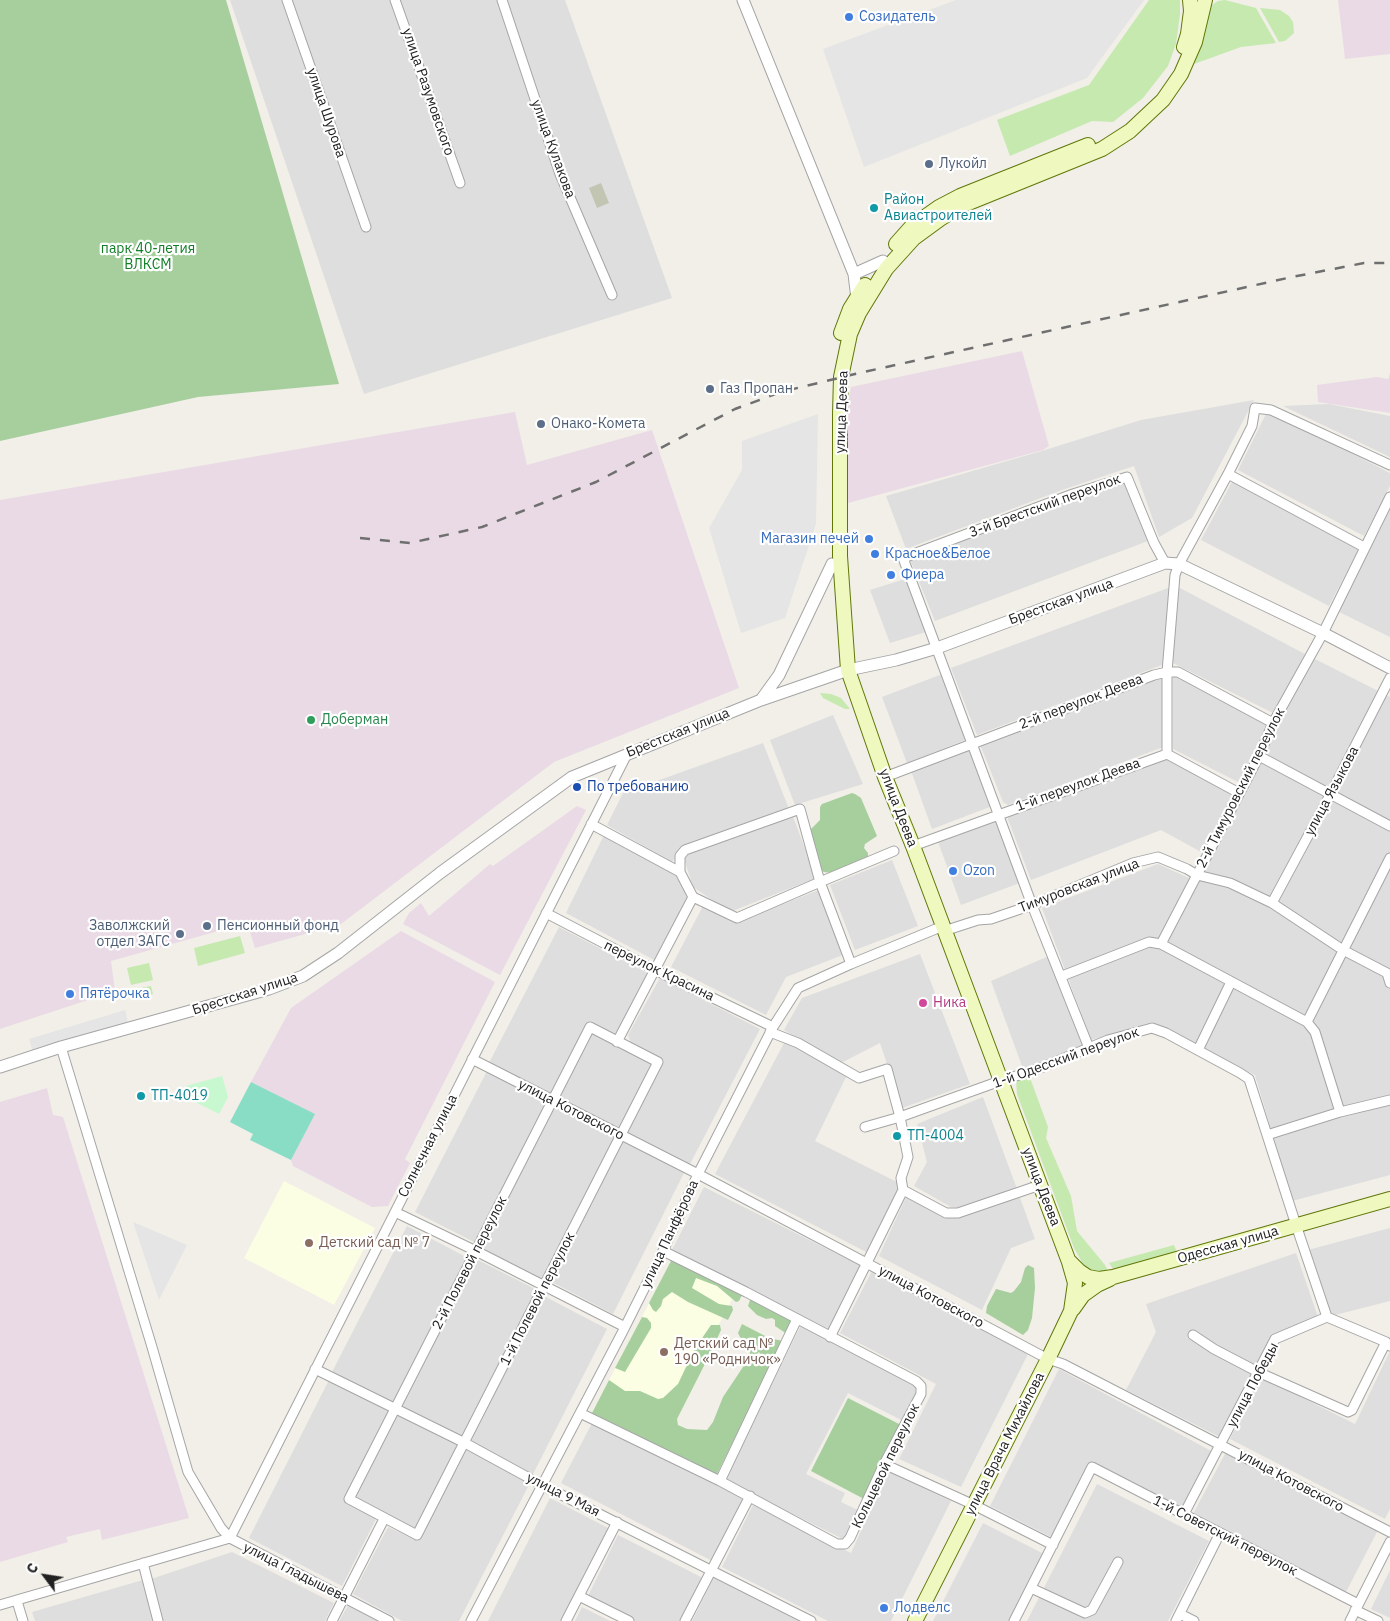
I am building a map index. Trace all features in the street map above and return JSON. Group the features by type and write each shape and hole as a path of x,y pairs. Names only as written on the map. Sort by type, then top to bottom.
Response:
{"main road":[{"path":"848,670 838,645 832,564 831,409 833,374 840,336 850,309 870,277 912,226 939,207 981,186 1100,140 1115,132 1143,109 1172,74 1181,54 1188,34 1191,11 1190,0"},
{"name":"улица Деева","path":"1069,1262 913,846 885,777 848,670 840,564 841,377 850,334 859,313 886,269 914,238 961,206 1102,149 1142,121 1171,91 1182,74 1195,42 1205,0"},
{"name":"Одесская улица","path":"1069,1262 1088,1277 1099,1279 1113,1277 1390,1199"},
{"name":"улица Врача Михайлова","path":"915,1621 1071,1311 1075,1283 1069,1262"},
{"path":"1071,1311 1083,1295 1113,1277"}],"street":[{"name":"улица Шурова","path":"287,0 366,227"},
{"name":"улица Разумовского","path":"395,0 460,183"},
{"name":"улица Кулакова","path":"502,0 560,174 612,295"},
{"path":"743,0 854,274 856,298"},
{"path":"854,274 883,261"},
{"path":"1239,793 1166,754 1167,672 1175,576 1179,564 1252,426 1255,408 1271,410 1390,465"},
{"path":"1228,474 1364,547"},
{"name":"3-й Брестский переулок","path":"937,648 903,558 1073,494 1127,477 1164,563"},
{"name":"2-й Тимуровский переулок","path":"1161,944 1259,756 1273,723 1323,633 1390,497"},
{"name":"Брестская улица","path":"0,1067 269,989 303,976 338,953 440,873 572,778 627,754 761,700 848,670 896,660 937,648 1164,563 1179,564 1323,633 1390,668"},
{"path":"761,700 779,675 832,564"},
{"path":"937,648 1000,814 1032,905 1062,976 1089,1048"},
{"path":"1167,672 1178,672 1273,723"},
{"name":"2-й переулок Деева","path":"885,777 1154,674 1167,672"},
{"name":"улица Языкова","path":"1272,902 1390,678"},
{"name":"Солнечная улица","path":"230,1538 627,754"},
{"name":"1-й переулок Деева","path":"913,846 1166,754"},
{"path":"1259,756 1390,826"},
{"path":"851,964 820,882 800,809 685,850 680,856 680,872 693,897 737,918 820,882 894,851"},
{"path":"592,824 680,872"},
{"name":"Тимуровская улица","path":"944,928 978,920 992,919 1032,905 1133,863 1158,857 1197,875 1230,883 1272,902 1343,950 1387,973 1390,983"},
{"path":"1307,1022 1343,950 1388,869 1390,858"},
{"path":"617,1042 693,897"},
{"name":"переулок Красина","path":"546,914 772,1029 860,1078 887,1069 900,1117 908,1157 900,1178 903,1190"},
{"name":"улица Панфёрова","path":"471,1621 625,1328 663,1252 698,1174 772,1029 798,988 851,964 944,928"},
{"path":"1062,976 1149,942 1161,944 1307,1022 1316,1032 1340,1112"},
{"path":"1198,1050 1231,982"},
{"name":"2-й Полевой переулок","path":"384,1519 349,1499 590,1028 617,1042"},
{"name":"1-й Одесский переулок","path":"865,1127 1038,1070 1108,1040 1152,1028 1198,1050 1249,1079 1328,1318"},
{"name":"1-й Полевой переулок","path":"384,1519 417,1535 658,1062 617,1042"},
{"path":"0,1605 230,1538 221,1528 188,1472 147,1328 61,1048"},
{"name":"улица Котовского","path":"472,1059 698,1174 1048,1359 1063,1364 1390,1532"},
{"path":"1267,1135 1340,1112 1390,1100"},
{"path":"830,1336 903,1190 946,1212 958,1213 1040,1185"},
{"path":"395,1212 476,1251 625,1328"},
{"name":"Кольцевой переулок","path":"580,1413 750,1496 837,1544 845,1544 921,1394 921,1386 916,1381 746,1292 663,1252"},
{"path":"1193,1335 1214,1349 1258,1372 1348,1412 1352,1410 1388,1344 1328,1318"},
{"name":"улица Победы","path":"1184,1514 1275,1339 1328,1318"},
{"path":"720,1481 797,1319"},
{"name":"улица 9 Мая","path":"315,1369 465,1443 811,1621"},
{"path":"884,1464 974,1505 1053,1545 1014,1621"},
{"name":"1-й Советский переулок","path":"1053,1545 1092,1467 1220,1533 1357,1607 1378,1621"},
{"path":"685,1621 750,1496"},
{"path":"332,1621 384,1519"},
{"path":"566,1621 617,1522"},
{"path":"1194,1621 1178,1617 1220,1533"},
{"name":"улица Гладышева","path":"230,1538 389,1621"},
{"path":"1350,1621 1390,1542"},
{"path":"1031,1588 1085,1613 1092,1610 1118,1562"},
{"path":"143,1563 158,1621"},
{"path":"579,1596 629,1621"},
{"path":"17,1600 23,1621"}],"shaded area":[{"path":"230,0 565,0 672,298 364,394"},
{"path":"956,0 1144,0 1087,78 864,167 823,49"},
{"path":"1338,0 1390,0 1390,54 1345,59"},
{"path":"601,183 609,203 597,208 589,188"},
{"path":"1022,351 1049,446 1043,450 848,503 847,406 851,387"},
{"path":"1390,373 1390,413 1318,402 1317,385 1377,377 1388,379"},
{"path":"1254,400 1192,518 1159,537 1134,466 1062,490 906,549 886,496 1141,420"},
{"path":"1329,404 1390,416 1390,457 1283,406"},
{"path":"1268,410 1390,473 1390,486 1364,536 1238,470"},
{"path":"515,412 527,465 652,430 739,688 554,762 341,924 255,948 247,923 111,961 115,991 0,1029 0,500"},
{"path":"818,414 816,524 785,618 741,633 709,528 742,470 742,441"},
{"path":"1125,477 1148,541 935,621 909,557"},
{"path":"1233,480 1360,546 1329,606 1201,540"},
{"path":"1390,509 1390,637 1337,611"},
{"path":"908,578 926,632 890,643 870,590"},
{"path":"1171,587 1167,663 977,735 951,668"},
{"path":"1178,587 1305,654 1275,714 1173,663"},
{"path":"1313,658 1390,697 1390,1175 1292,1201 1255,1075 1152,1022 1091,1040 1042,908 1158,864 1198,882"},
{"path":"945,673 970,738 907,763 882,697"},
{"path":"1173,673 1272,722 1240,783 1173,749"},
{"path":"1161,674 1164,679 1166,746 1008,805 1003,802 979,742"},
{"path":"833,715 863,784 795,805 770,740"},
{"path":"763,743 789,809 685,846 672,862 607,825 623,793"},
{"path":"973,745 995,805 932,829 910,768"},
{"path":"1161,755 1236,789 1203,853 1161,830 1031,880 1006,814"},
{"path":"577,806 586,810 500,975 403,924 409,913 421,903 429,916 490,864 493,866"},
{"path":"792,814 816,878 730,912 693,887 683,855"},
{"path":"1000,816 1025,881 961,905 937,839"},
{"path":"605,833 678,874 690,905 658,962 566,913"},
{"path":"892,860 918,926 855,950 830,885"},
{"path":"824,888 848,953 786,977 766,1015 671,967 703,906 735,923"},
{"path":"559,927 651,975 619,1037 588,1023 550,1095 489,1063"},
{"path":"401,931 495,982 405,1159 410,1163 388,1206 372,1207 293,1166 291,1160 314,1114 251,1082 291,1008"},
{"path":"920,954 970,1084 902,1108 880,1043 839,1064 784,1030 802,998"},
{"path":"1051,955 1086,1046 1023,1069 991,981"},
{"path":"660,978 760,1029 689,1166 627,1133 664,1061 631,1044 628,1035"},
{"path":"125,1010 128,1023 33,1052 29,1039"},
{"path":"592,1032 654,1063 620,1131 560,1100 560,1094"},
{"path":"785,1041 847,1075 815,1141 907,1187 872,1255 715,1174"},
{"path":"487,1071 549,1101 476,1243 415,1212"},
{"path":"47,1088 53,1115 63,1117 189,1518 102,1540 100,1529 66,1537 68,1542 0,1562 0,1102"},
{"path":"983,1097 1017,1189 965,1208 951,1207 914,1186 927,1162 917,1124"},
{"path":"555,1106 617,1137 544,1281 481,1248"},
{"path":"623,1140 685,1171 613,1314 550,1281"},
{"name":"Детский сад № 7","path":"284,1181 375,1228 334,1305 244,1258"},
{"path":"704,1187 865,1268 833,1331 672,1250"},
{"path":"907,1195 959,1217 1019,1195 1035,1239 1011,1248 982,1310 879,1256"},
{"path":"133,1222 187,1245 159,1300"},
{"path":"407,1226 468,1258 394,1404 332,1372"},
{"path":"1390,1228 1390,1301 1331,1316 1308,1250"},
{"path":"1296,1253 1319,1320 1277,1335 1220,1437 1126,1390 1156,1332 1146,1304"},
{"path":"476,1259 539,1291 464,1439 401,1406"},
{"name":"Детский сад № 190 «Родничок»","path":"672,1259 737,1290 656,1444 592,1413"},
{"path":"872,1271 1028,1354 961,1487 899,1459 936,1384 840,1333"},
{"path":"544,1296 607,1329 533,1474 471,1441"},
{"path":"802,1323 925,1387 907,1423 848,1393 806,1474 845,1493 841,1502 862,1512 847,1541 725,1480"},
{"path":"1390,1351 1390,1509 1385,1519 1230,1439 1261,1377 1355,1424"},
{"path":"1059,1369 1213,1452 1183,1510 1091,1462 1051,1537 990,1506"},
{"path":"329,1380 392,1411 345,1501 376,1519 342,1586 249,1538"},
{"path":"398,1413 461,1444 416,1531 353,1498"},
{"path":"593,1421 749,1500 716,1563 561,1483"},
{"path":"466,1449 531,1481 459,1621 402,1621 353,1594 388,1527 418,1541"},
{"path":"1226,1452 1378,1530 1346,1592 1193,1514"},
{"path":"888,1471 951,1501 891,1621 828,1621 722,1567 753,1505 851,1553"},
{"path":"1097,1484 1209,1541 1168,1621 1027,1621"},
{"path":"550,1498 610,1529 562,1621 488,1621"},
{"path":"983,1523 1044,1554 1009,1621 933,1621"},
{"path":"618,1535 703,1578 681,1621 633,1621 587,1598"},
{"path":"232,1552 334,1603 325,1621 163,1621 151,1579"},
{"path":"1390,1570 1390,1618 1371,1609"},
{"path":"714,1577 801,1621 692,1621"},
{"path":"143,1580 155,1621 35,1621 32,1612"},
{"path":"349,1604 381,1621 339,1621"},
{"path":"582,1607 610,1621 575,1621"}],"green space":[{"name":"парк 40-летия ВЛКСМ","path":"0,0 226,0 339,384 198,397 0,441"},
{"path":"1149,0 1180,0 1180,14 1176,44 1168,66 1143,98 1113,122 1092,121 1010,156 997,120 1089,85"},
{"path":"1225,0 1256,8 1276,43 1241,47 1194,64 1212,5 1218,1"},
{"path":"1260,8 1280,10 1289,16 1293,22 1294,33 1285,41 1279,42"},
{"path":"820,693 831,694 841,698 850,709 845,709 823,698"},
{"path":"852,793 861,798 877,836 865,844 864,848 868,853 868,857 832,873 824,872 818,869 810,830 820,820 820,807 822,804"},
{"path":"240,936 245,953 198,966 194,948"},
{"path":"149,963 153,980 131,985 127,968"},
{"path":"151,986 153,994 133,998 131,990"},
{"path":"1029,1075 1048,1127 1046,1138 1071,1196 1077,1231 1105,1265 1109,1273 1097,1273 1083,1264 1074,1248 1017,1094 1016,1079"},
{"path":"222,1076 228,1097 219,1114 189,1099 186,1086"},
{"path":"251,1082 315,1114 291,1160 250,1140 253,1134 230,1122"},
{"path":"1174,1245 1175,1253 1115,1272 1109,1263"},
{"path":"672,1259 743,1293 739,1301 736,1302 717,1286 696,1278 692,1288 719,1304 732,1306 733,1310 728,1320 688,1302 672,1292 663,1299 661,1306 656,1312 653,1310 649,1303"},
{"path":"1028,1265 1034,1268 1035,1288 1032,1318 1028,1330 1023,1335 986,1313 987,1306 996,1289 1011,1293 1014,1291 1021,1282 1025,1268"},
{"path":"751,1297 795,1318 787,1334 775,1326 775,1320 757,1315 748,1306"},
{"path":"642,1317 647,1318 651,1323 651,1328 625,1372 615,1368"},
{"path":"742,1324 769,1338 783,1341 717,1474 592,1413 609,1380 625,1391 640,1391 658,1399 663,1398 678,1384 694,1350 711,1325 720,1325 721,1330 677,1419 678,1425 687,1429 707,1430 713,1422 723,1397 745,1364 755,1362 762,1356 759,1352 755,1356 750,1354 748,1344 738,1333"},
{"path":"848,1398 903,1426 864,1499 811,1471"}],"railway":[{"path":"360,538 410,543 482,527 596,482 735,409 781,392 1292,277 1364,263 1390,263"}],"place":[{"name":"Созидатель","path":"849,17"},
{"name":"Лукойл","path":"929,164"},
{"name":"Район Авиастроителей","path":"874,208"},
{"name":"Газ Пропан","path":"710,389"},
{"name":"Онако-Комета","path":"541,424"},
{"name":"Магазин печей","path":"869,539"},
{"name":"Красное&Белое","path":"875,554"},
{"name":"Фиера","path":"891,575"},
{"name":"Доберман","path":"311,720"},
{"name":"По требованию","path":"577,787"},
{"name":"Ozon","path":"953,871"},
{"name":"Пенсионный фонд","path":"207,926"},
{"name":"Заволжский отдел ЗАГС","path":"180,934"},
{"name":"Пятёрочка","path":"70,994"},
{"name":"Ника","path":"923,1003"},
{"name":"ТП-4019","path":"141,1096"},
{"name":"ТП-4004","path":"897,1136"},
{"name":"Детский сад № 7","path":"309,1243"},
{"name":"Детский сад № 190 «Родничок»","path":"664,1352"},
{"name":"Лодвелс","path":"884,1608"}]}
